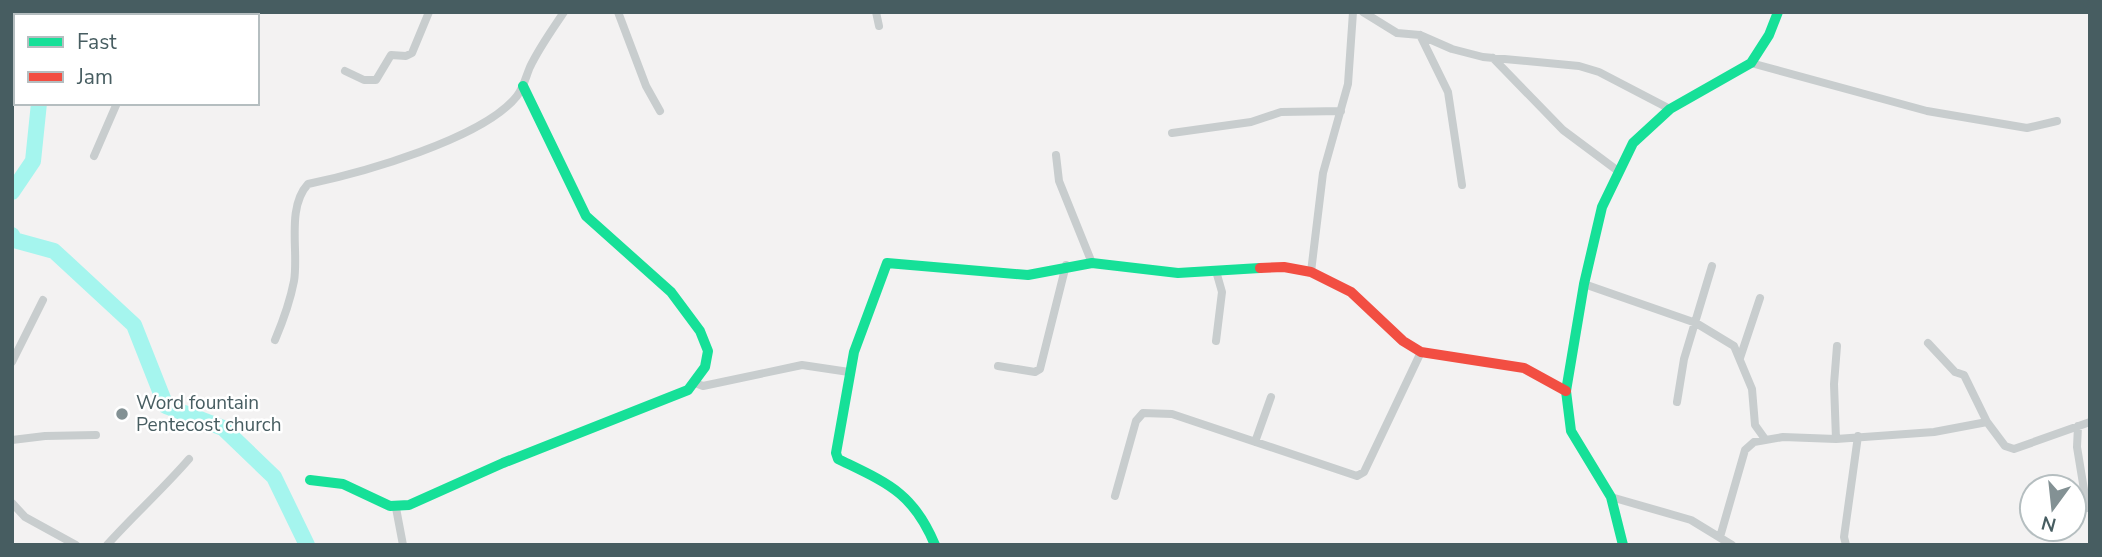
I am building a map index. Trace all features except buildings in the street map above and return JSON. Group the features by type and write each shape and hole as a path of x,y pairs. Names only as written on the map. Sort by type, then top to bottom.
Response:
{"street":[{"path":"345,71 364,80 376,80 391,55 406,57 412,53 429,12"},
{"path":"275,340 294,279 296,222 300,196 307,184 360,173 470,130 511,103 564,12"},
{"path":"618,12 646,86 660,111"},
{"path":"876,12 879,26"},
{"path":"1311,272 1324,173 1351,62 1353,12"},
{"path":"1363,12 1397,33 1420,35 1452,49 1493,58 1578,66 1599,72 1670,109"},
{"path":"1623,545 1611,497 1571,431 1566,391 1584,284 1602,207 1633,143 1670,109 1751,63 1769,35 1778,12"},
{"path":"1420,35 1448,92 1462,185"},
{"path":"1493,58 1563,130 1618,171"},
{"path":"1751,63 1927,111 2027,128 2057,121"},
{"path":"310,480 343,484 377,503 396,508 439,493 551,443 642,411 688,390 705,367 708,351 700,331 671,292 586,216 523,86"},
{"path":"94,156 116,105"},
{"path":"1172,133 1251,122 1282,112 1341,111"},
{"path":"1056,155 1059,181 1091,263"},
{"path":"935,545 928,524 894,486 838,459 836,453 849,372 887,263 1028,275 1041,275 1066,265 1091,263 1173,273 1269,266 1311,272 1351,292 1403,341 1420,352 1524,368 1566,391"},
{"path":"998,366 1035,372 1040,369 1066,265"},
{"path":"1677,402 1684,359 1712,265"},
{"path":"1216,271 1222,292 1216,341"},
{"path":"1584,284 1696,323 1727,340 1740,358 1752,389 1755,425 1765,439"},
{"path":"1740,358 1760,298"},
{"path":"12,362 43,300"},
{"path":"1928,343 1955,372 1964,375 1987,422 2005,446 2014,449 2090,422"},
{"path":"1836,439 1834,384 1837,346"},
{"path":"1115,496 1136,421 1143,413 1172,414 1357,476 1364,472 1420,352"},
{"path":"695,383 703,386 802,365 849,372"},
{"path":"1255,442 1271,397"},
{"path":"1720,537 1745,450 1754,442 1765,439 1836,439 1934,432 1987,422"},
{"path":"2078,426 2077,447 2081,473"},
{"path":"12,440 96,435"},
{"path":"1846,545 1844,537 1858,436"},
{"path":"107,545 134,513 166,485 189,459"},
{"path":"1611,497 1691,520 1732,545"},
{"path":"12,503 24,517 76,545"},
{"path":"396,508 403,545"}],"waterway":[{"path":"12,192 33,161 39,105"},
{"path":"12,235 14,240 54,251 134,325 166,406 223,428 274,477 307,545"}],"traffic: fast":[{"path":"1623,545 1611,497 1571,431 1566,391 1584,284 1602,207 1633,143 1670,109 1751,63 1769,35 1778,12"},
{"path":"310,480 343,484 390,506 409,505 503,463 688,390 705,367 708,351 700,331 671,292 586,216 523,86"},
{"path":"935,545 927,527 908,501 871,475 838,459 836,453 854,352 887,263 1028,275 1092,263 1178,273 1260,268"}],"traffic: jam":[{"path":"1260,268 1284,267 1311,272 1351,292 1403,341 1421,352 1524,368 1566,391"}],"place":[{"name":"Word fountain Pentecost church","path":"122,414"}]}
